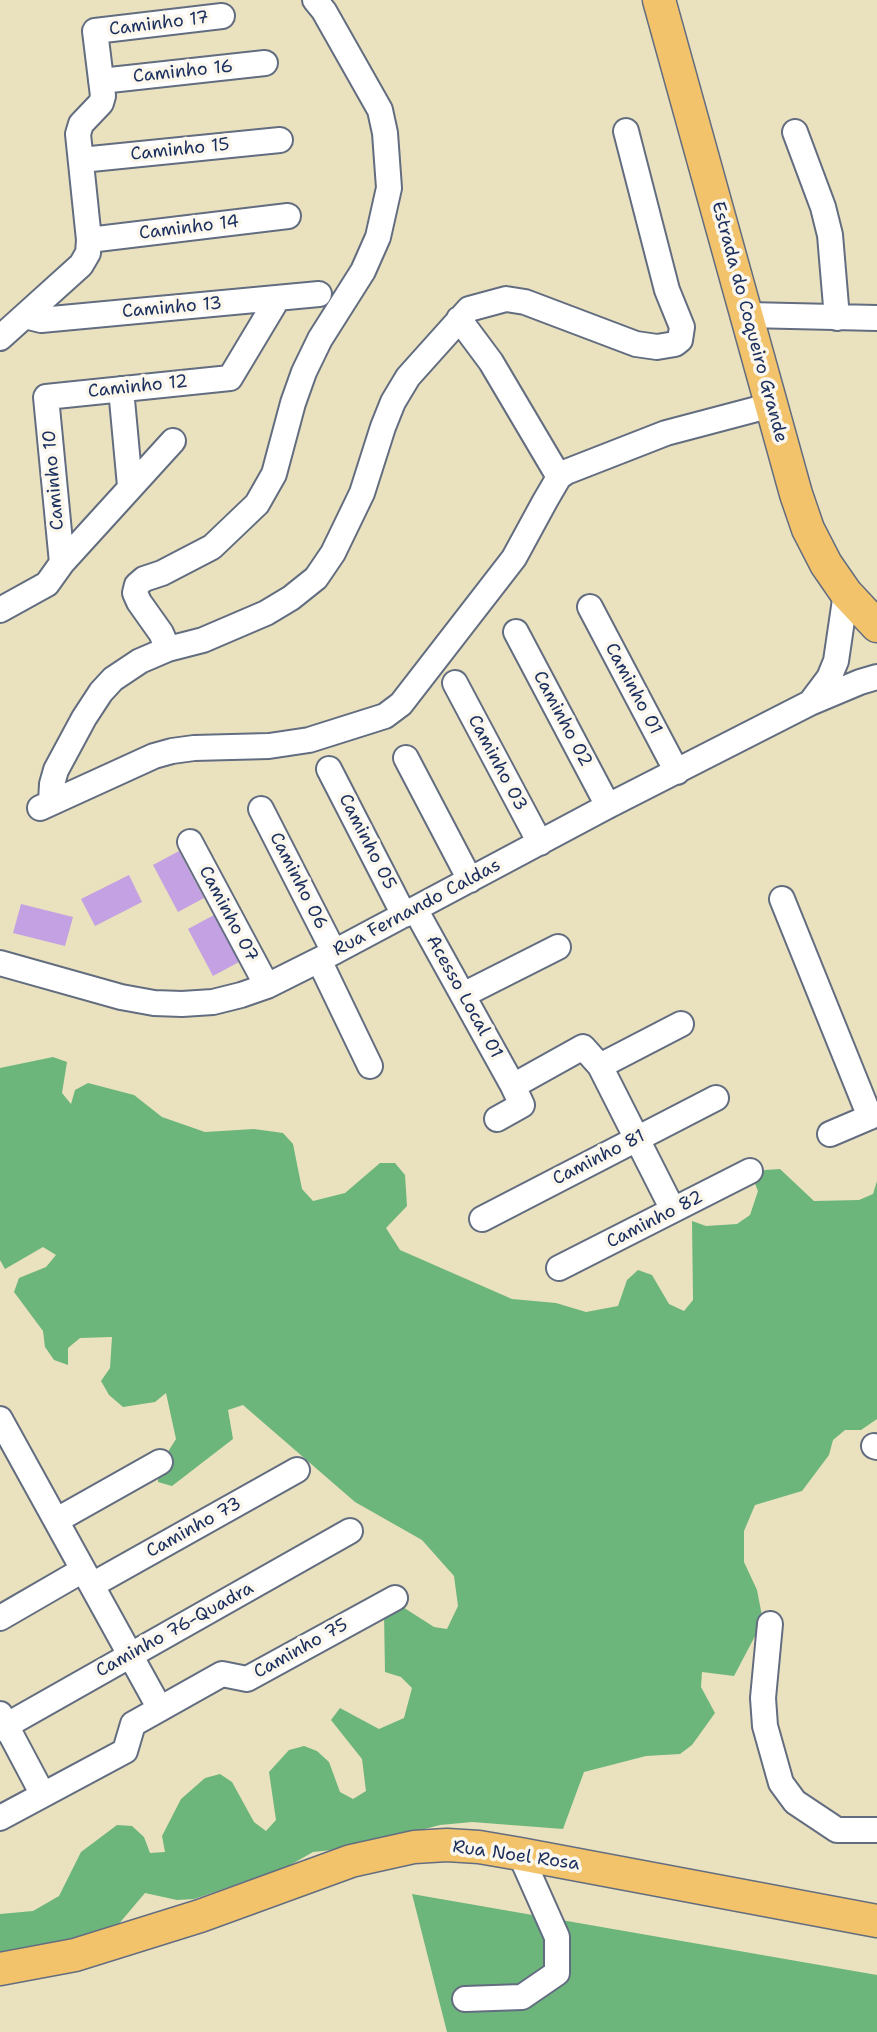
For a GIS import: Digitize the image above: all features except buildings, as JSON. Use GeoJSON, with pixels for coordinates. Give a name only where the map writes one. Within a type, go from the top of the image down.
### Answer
{"type":"FeatureCollection","features":[{"type":"Feature","properties":{"kind":"main road","name":"Estrada do Coqueiro Grande"},"geometry":{"type":"LineString","coordinates":[[659,0],[808,529],[846,593],[877,626]]}},
{"type":"Feature","properties":{"kind":"main road","name":"Rua Noel Rosa"},"geometry":{"type":"LineString","coordinates":[[0,1969],[75,1955],[200,1916],[351,1861],[414,1847],[447,1845],[520,1854],[877,1921]]}},
{"type":"Feature","properties":{"kind":"street"},"geometry":{"type":"LineString","coordinates":[[168,649],[139,602],[135,593],[137,585],[144,579],[212,547],[257,504],[274,474],[304,372],[320,339],[363,271],[378,237],[389,188],[385,133],[380,110],[324,11],[315,0]]}},
{"type":"Feature","properties":{"kind":"street","name":"Caminho 17"},"geometry":{"type":"LineString","coordinates":[[101,81],[95,31],[222,16]]}},
{"type":"Feature","properties":{"kind":"street","name":"Caminho 16"},"geometry":{"type":"LineString","coordinates":[[101,81],[265,63]]}},
{"type":"Feature","properties":{"kind":"street"},"geometry":{"type":"LineString","coordinates":[[0,338],[81,265],[89,253],[78,134],[87,116],[100,103],[103,96],[101,81]]}},
{"type":"Feature","properties":{"kind":"street"},"geometry":{"type":"LineString","coordinates":[[626,131],[667,290],[682,327],[680,340],[675,344],[657,347],[636,344],[525,302],[506,299],[469,309],[408,377],[393,402],[362,493],[333,553],[316,578],[266,613],[203,640],[168,649],[113,679],[83,718],[56,769],[46,805],[154,756],[172,751],[268,746],[309,740],[385,716],[401,704],[514,558],[559,477],[575,467],[666,433],[772,405]]}},
{"type":"Feature","properties":{"kind":"street"},"geometry":{"type":"LineString","coordinates":[[795,132],[823,207],[830,235],[837,318]]}},
{"type":"Feature","properties":{"kind":"street","name":"Caminho 15"},"geometry":{"type":"LineString","coordinates":[[81,160],[279,140]]}},
{"type":"Feature","properties":{"kind":"street","name":"Caminho 14"},"geometry":{"type":"LineString","coordinates":[[89,240],[288,216]]}},
{"type":"Feature","properties":{"kind":"street","name":"Caminho 13"},"geometry":{"type":"LineString","coordinates":[[25,316],[41,320],[319,294]]}},
{"type":"Feature","properties":{"kind":"street","name":"Caminho 12"},"geometry":{"type":"LineString","coordinates":[[46,397],[230,378],[278,298]]}},
{"type":"Feature","properties":{"kind":"street"},"geometry":{"type":"LineString","coordinates":[[748,315],[877,318]]}},
{"type":"Feature","properties":{"kind":"street"},"geometry":{"type":"LineString","coordinates":[[459,319],[491,362],[559,477]]}},
{"type":"Feature","properties":{"kind":"street"},"geometry":{"type":"LineString","coordinates":[[121,389],[130,486]]}},
{"type":"Feature","properties":{"kind":"street","name":"Caminho 10"},"geometry":{"type":"LineString","coordinates":[[46,397],[62,563]]}},
{"type":"Feature","properties":{"kind":"street"},"geometry":{"type":"LineString","coordinates":[[0,610],[47,584],[62,563],[130,486],[173,442]]}},
{"type":"Feature","properties":{"kind":"street","name":"Rua Fernando Caldas"},"geometry":{"type":"LineString","coordinates":[[810,703],[828,678],[836,661],[846,593]]}},
{"type":"Feature","properties":{"kind":"street","name":"Caminho 01"},"geometry":{"type":"LineString","coordinates":[[590,607],[677,772]]}},
{"type":"Feature","properties":{"kind":"street","name":"Caminho 02"},"geometry":{"type":"LineString","coordinates":[[516,632],[608,806]]}},
{"type":"Feature","properties":{"kind":"street"},"geometry":{"type":"LineString","coordinates":[[836,661],[868,679]]}},
{"type":"Feature","properties":{"kind":"street","name":"Rua Fernando Caldas"},"geometry":{"type":"LineString","coordinates":[[0,963],[121,997],[154,1003],[213,1002],[267,986],[608,806],[810,703],[868,679]]}},
{"type":"Feature","properties":{"kind":"street","name":"Caminho 03"},"geometry":{"type":"LineString","coordinates":[[455,683],[540,843]]}},
{"type":"Feature","properties":{"kind":"street"},"geometry":{"type":"LineString","coordinates":[[406,758],[470,880]]}},
{"type":"Feature","properties":{"kind":"street","name":"Caminho 05"},"geometry":{"type":"LineString","coordinates":[[329,769],[410,912]]}},
{"type":"Feature","properties":{"kind":"street","name":"Caminho 06"},"geometry":{"type":"LineString","coordinates":[[261,809],[327,956],[370,1066]]}},
{"type":"Feature","properties":{"kind":"street","name":"Caminho 07"},"geometry":{"type":"LineString","coordinates":[[190,842],[267,986]]}},
{"type":"Feature","properties":{"kind":"street"},"geometry":{"type":"LineString","coordinates":[[782,899],[874,1116],[830,1134]]}},
{"type":"Feature","properties":{"kind":"street","name":"Acesso Local 01"},"geometry":{"type":"LineString","coordinates":[[410,912],[463,995],[513,1086]]}},
{"type":"Feature","properties":{"kind":"street"},"geometry":{"type":"LineString","coordinates":[[463,995],[558,947]]}},
{"type":"Feature","properties":{"kind":"street"},"geometry":{"type":"LineString","coordinates":[[600,1066],[681,1024]]}},
{"type":"Feature","properties":{"kind":"street"},"geometry":{"type":"LineString","coordinates":[[497,1119],[522,1105],[513,1086],[583,1048],[600,1066],[673,1210]]}},
{"type":"Feature","properties":{"kind":"street","name":"Caminho 81"},"geometry":{"type":"LineString","coordinates":[[482,1219],[716,1098]]}},
{"type":"Feature","properties":{"kind":"street","name":"Caminho 82"},"geometry":{"type":"LineString","coordinates":[[559,1268],[750,1171]]}},
{"type":"Feature","properties":{"kind":"street"},"geometry":{"type":"LineString","coordinates":[[0,1419],[160,1709]]}},
{"type":"Feature","properties":{"kind":"street"},"geometry":{"type":"LineString","coordinates":[[57,1520],[160,1462]]}},
{"type":"Feature","properties":{"kind":"street","name":"Caminho 73"},"geometry":{"type":"LineString","coordinates":[[0,1618],[88,1577],[297,1470]]}},
{"type":"Feature","properties":{"kind":"street","name":"Caminho 76-Quadra"},"geometry":{"type":"LineString","coordinates":[[2,1723],[131,1656],[350,1531]]}},
{"type":"Feature","properties":{"kind":"street","name":"Caminho 75"},"geometry":{"type":"LineString","coordinates":[[0,1818],[125,1751],[132,1724],[222,1674],[247,1679],[395,1598]]}},
{"type":"Feature","properties":{"kind":"street"},"geometry":{"type":"LineString","coordinates":[[771,1624],[763,1698],[765,1726],[781,1783],[794,1802],[837,1830],[877,1830]]}},
{"type":"Feature","properties":{"kind":"street"},"geometry":{"type":"LineString","coordinates":[[2,1723],[43,1795]]}},
{"type":"Feature","properties":{"kind":"street"},"geometry":{"type":"LineString","coordinates":[[465,1999],[522,1997],[558,1973],[557,1937],[520,1854]]}},
{"type":"Feature","properties":{"kind":"green space"},"geometry":{"type":"Polygon","coordinates":[[[53,1057],[67,1062],[62,1093],[71,1104],[75,1090],[88,1083],[134,1095],[162,1117],[205,1132],[254,1129],[283,1133],[293,1144],[302,1189],[313,1201],[345,1193],[380,1163],[395,1163],[405,1175],[407,1206],[386,1228],[400,1250],[512,1299],[556,1303],[586,1312],[618,1306],[627,1280],[638,1270],[652,1275],[669,1304],[684,1311],[693,1300],[692,1221],[706,1226],[737,1224],[750,1215],[758,1191],[752,1176],[765,1170],[780,1169],[814,1201],[859,1200],[873,1194],[877,1181],[877,1419],[861,1430],[845,1430],[833,1440],[829,1455],[802,1491],[755,1505],[744,1531],[744,1562],[757,1590],[763,1621],[734,1676],[702,1672],[701,1687],[715,1713],[692,1745],[680,1754],[646,1756],[584,1772],[563,1829],[472,1822],[440,1825],[350,1848],[313,1852],[285,1868],[194,1899],[177,1900],[145,1893],[117,1926],[98,1935],[0,1953],[0,1914],[33,1911],[59,1896],[81,1852],[117,1825],[132,1826],[144,1837],[150,1853],[165,1852],[162,1836],[181,1799],[205,1778],[220,1774],[232,1782],[254,1822],[266,1831],[276,1820],[269,1772],[289,1750],[304,1746],[317,1751],[329,1762],[340,1792],[353,1799],[366,1791],[362,1759],[331,1720],[340,1708],[379,1729],[404,1718],[412,1688],[401,1677],[385,1672],[384,1613],[395,1602],[434,1627],[447,1629],[458,1606],[454,1576],[422,1540],[355,1502],[243,1405],[228,1410],[233,1439],[172,1486],[158,1482],[159,1466],[176,1439],[166,1393],[155,1402],[123,1407],[109,1395],[101,1381],[110,1368],[112,1337],[80,1338],[68,1348],[68,1365],[54,1360],[45,1347],[43,1331],[14,1292],[19,1278],[46,1267],[56,1255],[43,1247],[5,1269],[0,1260],[0,1068],[53,1057]]]}},
{"type":"Feature","properties":{"kind":"green space"},"geometry":{"type":"Polygon","coordinates":[[[412,1894],[877,1975],[877,2032],[447,2032],[412,1894]]]}}]}
